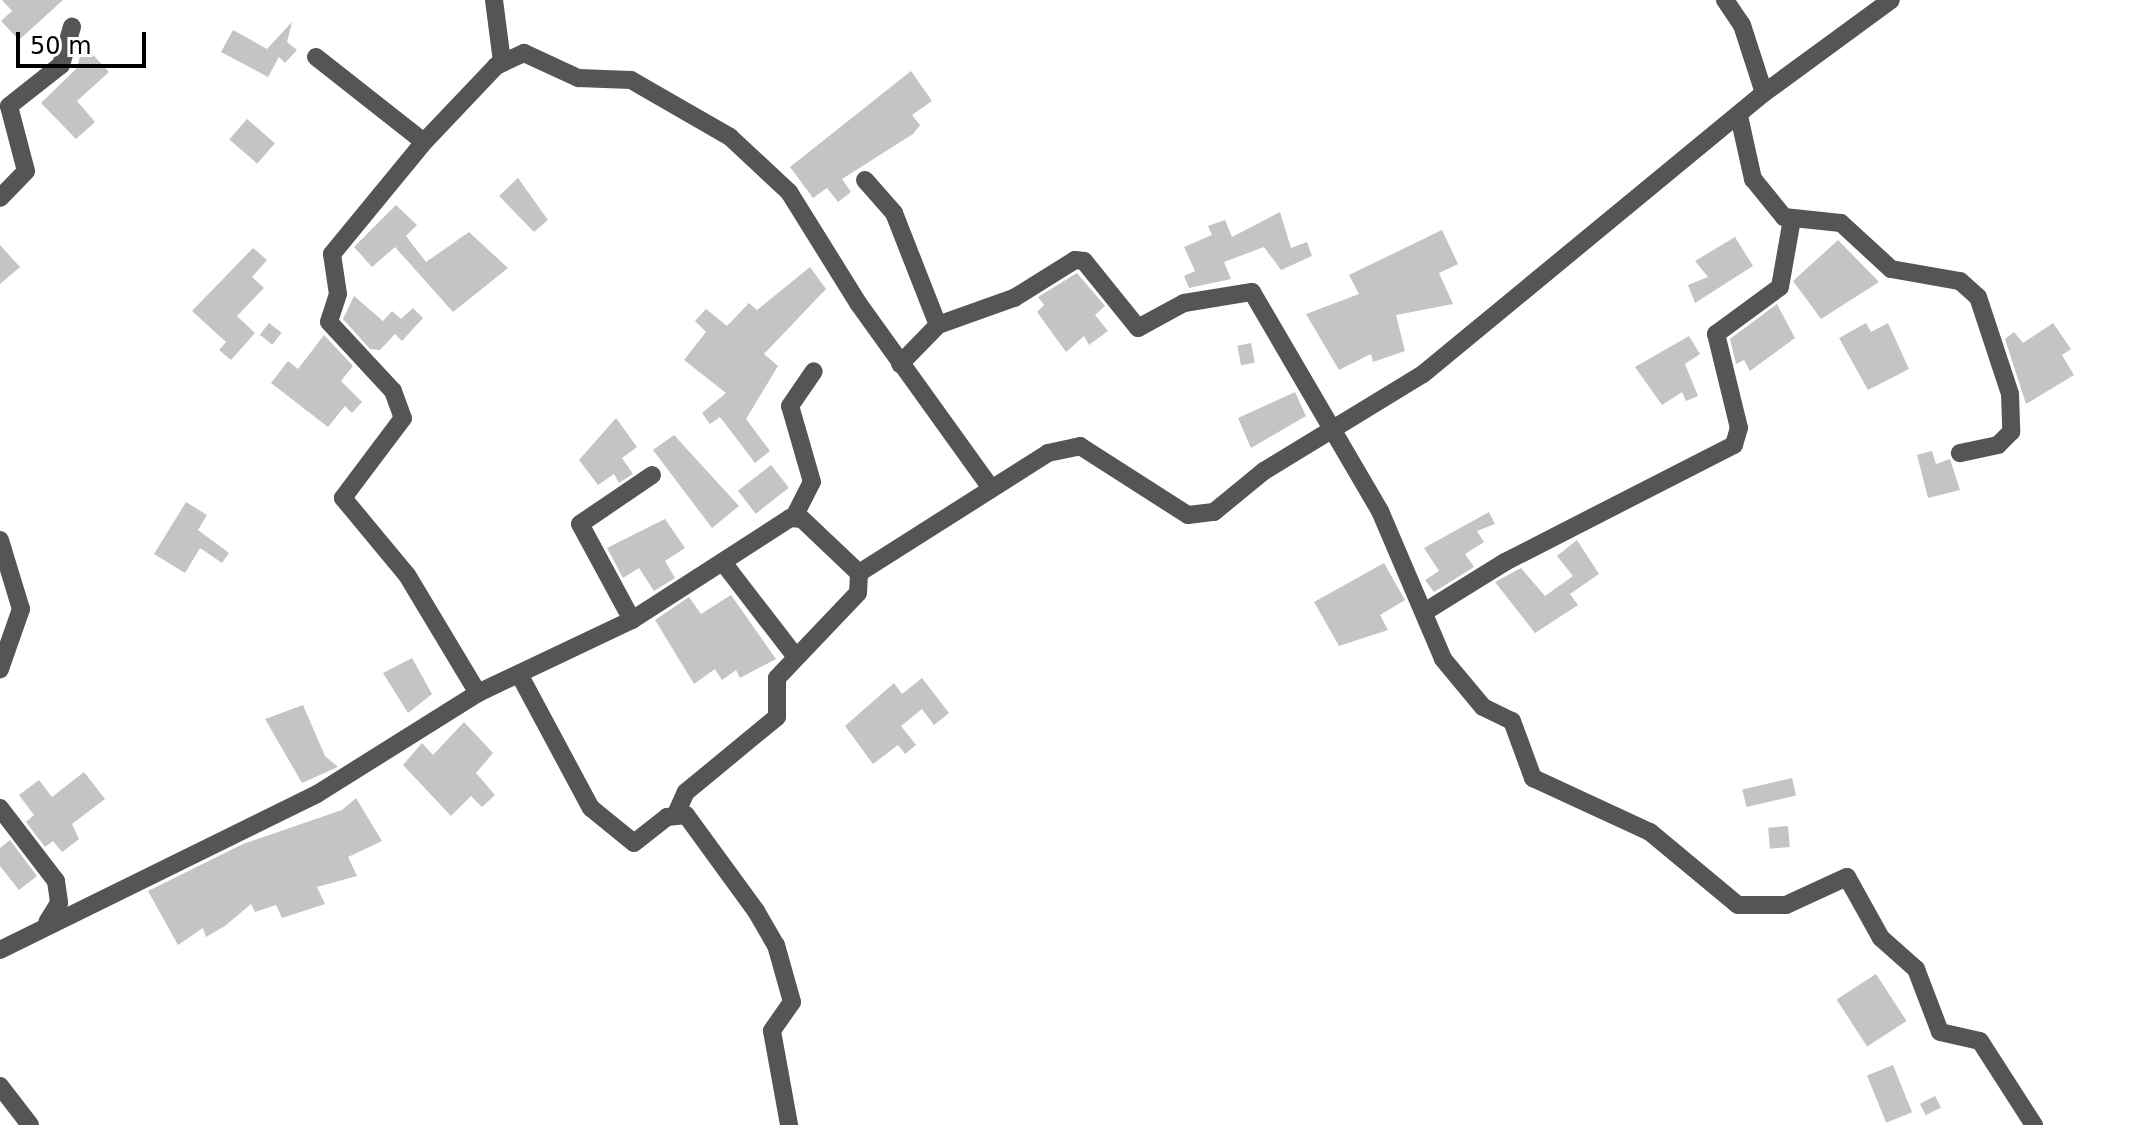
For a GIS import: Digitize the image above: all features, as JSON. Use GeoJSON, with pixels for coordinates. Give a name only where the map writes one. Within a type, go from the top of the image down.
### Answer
{"type":"FeatureCollection","features":[{"type":"Feature","properties":{"kind":"street"},"geometry":{"type":"LineString","coordinates":[[494,0],[502,62]]}},
{"type":"Feature","properties":{"kind":"street"},"geometry":{"type":"LineString","coordinates":[[1725,0],[1742,25],[1764,93]]}},
{"type":"Feature","properties":{"kind":"street"},"geometry":{"type":"LineString","coordinates":[[859,573],[1048,453],[1080,446],[1198,517],[1423,374],[1764,93],[1891,0]]}},
{"type":"Feature","properties":{"kind":"street"},"geometry":{"type":"LineString","coordinates":[[0,198],[26,171],[9,106],[61,65],[72,27]]}},
{"type":"Feature","properties":{"kind":"street"},"geometry":{"type":"LineString","coordinates":[[478,693],[407,575],[343,498],[403,418],[393,391],[329,322],[338,294],[332,254],[424,142],[502,62],[524,53],[578,78],[631,80],[730,137],[789,192],[900,364],[991,488]]}},
{"type":"Feature","properties":{"kind":"street"},"geometry":{"type":"LineString","coordinates":[[316,57],[424,142]]}},
{"type":"Feature","properties":{"kind":"street"},"geometry":{"type":"LineString","coordinates":[[1739,116],[1753,179],[1766,202],[1792,219],[1841,223],[1891,269],[1960,281],[1978,297],[2010,394],[2011,432],[1998,445],[1960,453]]}},
{"type":"Feature","properties":{"kind":"street"},"geometry":{"type":"LineString","coordinates":[[865,180],[894,213],[938,325]]}},
{"type":"Feature","properties":{"kind":"street"},"geometry":{"type":"LineString","coordinates":[[1426,611],[1505,562],[1734,445],[1739,428],[1716,334],[1780,287],[1792,219]]}},
{"type":"Feature","properties":{"kind":"street"},"geometry":{"type":"LineString","coordinates":[[900,364],[938,325],[1014,298],[1079,260],[1138,328],[1184,303],[1247,290],[1271,315],[1332,433],[1380,511],[1426,611],[1443,659],[1483,707],[1512,721],[1519,757],[1544,787],[1650,832],[1738,905],[1786,905],[1847,877],[1881,938],[1916,969],[1940,1032],[1980,1041],[2034,1125]]}},
{"type":"Feature","properties":{"kind":"street"},"geometry":{"type":"LineString","coordinates":[[0,950],[45,925],[317,794],[478,693],[632,620],[725,565],[794,517],[812,482],[790,406],[814,371]]}},
{"type":"Feature","properties":{"kind":"street"},"geometry":{"type":"LineString","coordinates":[[632,620],[580,524],[652,475]]}},
{"type":"Feature","properties":{"kind":"street"},"geometry":{"type":"LineString","coordinates":[[794,517],[859,573]]}},
{"type":"Feature","properties":{"kind":"street"},"geometry":{"type":"LineString","coordinates":[[0,540],[21,609],[0,669]]}},
{"type":"Feature","properties":{"kind":"street"},"geometry":{"type":"LineString","coordinates":[[725,565],[795,656]]}},
{"type":"Feature","properties":{"kind":"street"},"geometry":{"type":"LineString","coordinates":[[519,674],[584,799],[616,832],[634,843],[676,814],[686,792],[777,717],[774,688],[795,656],[858,593],[859,573]]}},
{"type":"Feature","properties":{"kind":"street"},"geometry":{"type":"LineString","coordinates":[[0,808],[56,881],[59,903],[45,925]]}},
{"type":"Feature","properties":{"kind":"street"},"geometry":{"type":"LineString","coordinates":[[676,814],[706,834],[785,968],[792,1008],[772,1031],[789,1125]]}},
{"type":"Feature","properties":{"kind":"street"},"geometry":{"type":"LineString","coordinates":[[0,1086],[30,1125]]}},
{"type":"Feature","properties":{"kind":"building"},"geometry":{"type":"Polygon","coordinates":[[[2,0],[63,0],[19,40],[1,21],[12,11],[2,0]]]}},
{"type":"Feature","properties":{"kind":"building"},"geometry":{"type":"Polygon","coordinates":[[[292,22],[287,42],[297,50],[285,63],[279,57],[268,77],[221,52],[233,30],[267,49],[292,22]]]}},
{"type":"Feature","properties":{"kind":"building"},"geometry":{"type":"Polygon","coordinates":[[[83,44],[109,72],[77,101],[95,122],[76,139],[41,103],[77,68],[83,44]]]}},
{"type":"Feature","properties":{"kind":"building"},"geometry":{"type":"Polygon","coordinates":[[[911,71],[932,101],[912,115],[920,125],[913,134],[842,179],[851,192],[838,202],[827,188],[813,198],[790,167],[911,71]]]}},
{"type":"Feature","properties":{"kind":"building"},"geometry":{"type":"Polygon","coordinates":[[[247,119],[275,143],[257,164],[229,139],[247,119]]]}},
{"type":"Feature","properties":{"kind":"building"},"geometry":{"type":"Polygon","coordinates":[[[518,178],[548,220],[534,232],[499,196],[518,178]]]}},
{"type":"Feature","properties":{"kind":"building"},"geometry":{"type":"Polygon","coordinates":[[[396,205],[417,225],[406,236],[426,262],[469,232],[508,268],[453,312],[395,247],[372,267],[354,247],[396,205]]]}},
{"type":"Feature","properties":{"kind":"building"},"geometry":{"type":"Polygon","coordinates":[[[1280,212],[1291,248],[1307,242],[1312,256],[1281,270],[1264,247],[1224,262],[1231,279],[1189,288],[1184,276],[1195,271],[1184,247],[1212,235],[1208,226],[1225,220],[1232,237],[1280,212]]]}},
{"type":"Feature","properties":{"kind":"building"},"geometry":{"type":"Polygon","coordinates":[[[1442,230],[1458,264],[1439,273],[1453,304],[1396,315],[1405,351],[1373,362],[1371,354],[1339,370],[1306,314],[1359,294],[1349,275],[1442,230]]]}},
{"type":"Feature","properties":{"kind":"building"},"geometry":{"type":"Polygon","coordinates":[[[1735,237],[1753,266],[1695,303],[1688,285],[1708,277],[1695,261],[1735,237]]]}},
{"type":"Feature","properties":{"kind":"building"},"geometry":{"type":"Polygon","coordinates":[[[1838,240],[1879,282],[1821,319],[1793,281],[1838,240]]]}},
{"type":"Feature","properties":{"kind":"building"},"geometry":{"type":"Polygon","coordinates":[[[0,245],[20,267],[0,284],[0,245]]]}},
{"type":"Feature","properties":{"kind":"building"},"geometry":{"type":"Polygon","coordinates":[[[253,248],[267,260],[252,277],[264,288],[237,316],[255,333],[231,360],[219,350],[226,342],[192,311],[253,248]]]}},
{"type":"Feature","properties":{"kind":"building"},"geometry":{"type":"Polygon","coordinates":[[[810,267],[826,289],[764,354],[778,366],[746,419],[770,451],[755,463],[720,417],[710,424],[702,413],[726,393],[684,360],[706,332],[695,321],[706,309],[727,326],[749,303],[757,310],[810,267]]]}},
{"type":"Feature","properties":{"kind":"building"},"geometry":{"type":"Polygon","coordinates":[[[1077,273],[1105,306],[1095,315],[1108,331],[1089,345],[1084,336],[1066,352],[1037,312],[1044,305],[1038,297],[1077,273]]]}},
{"type":"Feature","properties":{"kind":"building"},"geometry":{"type":"Polygon","coordinates":[[[354,296],[383,321],[392,311],[401,319],[413,308],[423,318],[402,341],[395,334],[380,350],[370,349],[343,319],[354,296]]]}},
{"type":"Feature","properties":{"kind":"building"},"geometry":{"type":"Polygon","coordinates":[[[1777,304],[1795,338],[1750,371],[1744,360],[1736,364],[1730,339],[1777,304]]]}},
{"type":"Feature","properties":{"kind":"building"},"geometry":{"type":"Polygon","coordinates":[[[269,323],[282,333],[272,345],[260,335],[269,323]]]}},
{"type":"Feature","properties":{"kind":"building"},"geometry":{"type":"Polygon","coordinates":[[[1866,323],[1871,332],[1888,323],[1909,369],[1868,390],[1839,338],[1866,323]]]}},
{"type":"Feature","properties":{"kind":"building"},"geometry":{"type":"Polygon","coordinates":[[[2053,323],[2071,349],[2062,355],[2074,375],[2026,404],[2005,339],[2014,332],[2023,343],[2053,323]]]}},
{"type":"Feature","properties":{"kind":"building"},"geometry":{"type":"Polygon","coordinates":[[[324,335],[353,366],[341,381],[362,402],[352,413],[345,406],[328,427],[271,383],[288,361],[298,369],[324,335]]]}},
{"type":"Feature","properties":{"kind":"building"},"geometry":{"type":"Polygon","coordinates":[[[1689,336],[1700,354],[1685,364],[1698,396],[1686,401],[1682,392],[1662,405],[1635,367],[1689,336]]]}},
{"type":"Feature","properties":{"kind":"building"},"geometry":{"type":"Polygon","coordinates":[[[1251,343],[1255,363],[1241,365],[1237,346],[1251,343]]]}},
{"type":"Feature","properties":{"kind":"building"},"geometry":{"type":"Polygon","coordinates":[[[1295,392],[1306,416],[1251,448],[1238,418],[1295,392]]]}},
{"type":"Feature","properties":{"kind":"building"},"geometry":{"type":"Polygon","coordinates":[[[616,418],[637,447],[622,458],[633,474],[619,483],[614,474],[598,485],[579,460],[616,418]]]}},
{"type":"Feature","properties":{"kind":"building"},"geometry":{"type":"Polygon","coordinates":[[[674,435],[739,506],[712,528],[653,450],[674,435]]]}},
{"type":"Feature","properties":{"kind":"building"},"geometry":{"type":"Polygon","coordinates":[[[1932,451],[1936,464],[1950,459],[1960,490],[1928,498],[1917,455],[1932,451]]]}},
{"type":"Feature","properties":{"kind":"building"},"geometry":{"type":"Polygon","coordinates":[[[771,465],[789,488],[756,514],[738,491],[771,465]]]}},
{"type":"Feature","properties":{"kind":"building"},"geometry":{"type":"Polygon","coordinates":[[[186,502],[207,515],[198,530],[229,553],[222,563],[200,548],[185,573],[154,554],[186,502]]]}},
{"type":"Feature","properties":{"kind":"building"},"geometry":{"type":"Polygon","coordinates":[[[1489,512],[1495,524],[1477,531],[1484,542],[1465,554],[1474,567],[1434,592],[1425,580],[1439,571],[1424,548],[1489,512]]]}},
{"type":"Feature","properties":{"kind":"building"},"geometry":{"type":"Polygon","coordinates":[[[665,519],[685,548],[665,561],[675,578],[654,591],[639,568],[623,578],[607,548],[665,519]]]}},
{"type":"Feature","properties":{"kind":"building"},"geometry":{"type":"Polygon","coordinates":[[[1577,540],[1599,574],[1570,594],[1578,605],[1535,633],[1495,582],[1521,568],[1545,596],[1573,576],[1557,556],[1577,540]]]}},
{"type":"Feature","properties":{"kind":"building"},"geometry":{"type":"Polygon","coordinates":[[[1384,563],[1405,600],[1380,615],[1388,630],[1339,646],[1314,602],[1384,563]]]}},
{"type":"Feature","properties":{"kind":"building"},"geometry":{"type":"Polygon","coordinates":[[[731,595],[776,659],[740,678],[736,670],[722,680],[715,669],[694,684],[655,620],[689,597],[701,614],[731,595]]]}},
{"type":"Feature","properties":{"kind":"building"},"geometry":{"type":"Polygon","coordinates":[[[412,658],[432,694],[408,713],[383,673],[412,658]]]}},
{"type":"Feature","properties":{"kind":"building"},"geometry":{"type":"Polygon","coordinates":[[[922,678],[949,713],[934,725],[922,709],[901,726],[916,745],[905,754],[898,745],[873,764],[845,726],[894,683],[902,694],[922,678]]]}},
{"type":"Feature","properties":{"kind":"building"},"geometry":{"type":"Polygon","coordinates":[[[303,705],[325,756],[338,767],[302,783],[265,719],[303,705]]]}},
{"type":"Feature","properties":{"kind":"building"},"geometry":{"type":"Polygon","coordinates":[[[464,722],[493,753],[476,773],[495,795],[482,807],[471,796],[451,816],[403,765],[422,743],[433,755],[464,722]]]}},
{"type":"Feature","properties":{"kind":"building"},"geometry":{"type":"Polygon","coordinates":[[[84,772],[105,799],[72,824],[79,839],[62,852],[53,841],[45,847],[26,822],[34,815],[19,795],[39,780],[52,797],[84,772]]]}},
{"type":"Feature","properties":{"kind":"building"},"geometry":{"type":"Polygon","coordinates":[[[1792,778],[1796,796],[1746,807],[1742,789],[1792,778]]]}},
{"type":"Feature","properties":{"kind":"building"},"geometry":{"type":"Polygon","coordinates":[[[356,798],[382,841],[348,857],[357,876],[317,887],[325,904],[282,918],[276,905],[255,912],[251,904],[206,937],[203,928],[178,945],[148,891],[243,844],[342,810],[356,798]]]}},
{"type":"Feature","properties":{"kind":"building"},"geometry":{"type":"Polygon","coordinates":[[[1788,826],[1790,847],[1770,849],[1768,828],[1788,826]]]}},
{"type":"Feature","properties":{"kind":"building"},"geometry":{"type":"Polygon","coordinates":[[[10,840],[37,876],[19,890],[0,866],[0,848],[10,840]]]}},
{"type":"Feature","properties":{"kind":"building"},"geometry":{"type":"Polygon","coordinates":[[[1876,974],[1906,1021],[1867,1047],[1837,1000],[1876,974]]]}},
{"type":"Feature","properties":{"kind":"building"},"geometry":{"type":"Polygon","coordinates":[[[1893,1065],[1912,1112],[1886,1123],[1867,1075],[1893,1065]]]}},
{"type":"Feature","properties":{"kind":"building"},"geometry":{"type":"Polygon","coordinates":[[[1935,1096],[1941,1108],[1926,1115],[1920,1104],[1935,1096]]]}}]}
